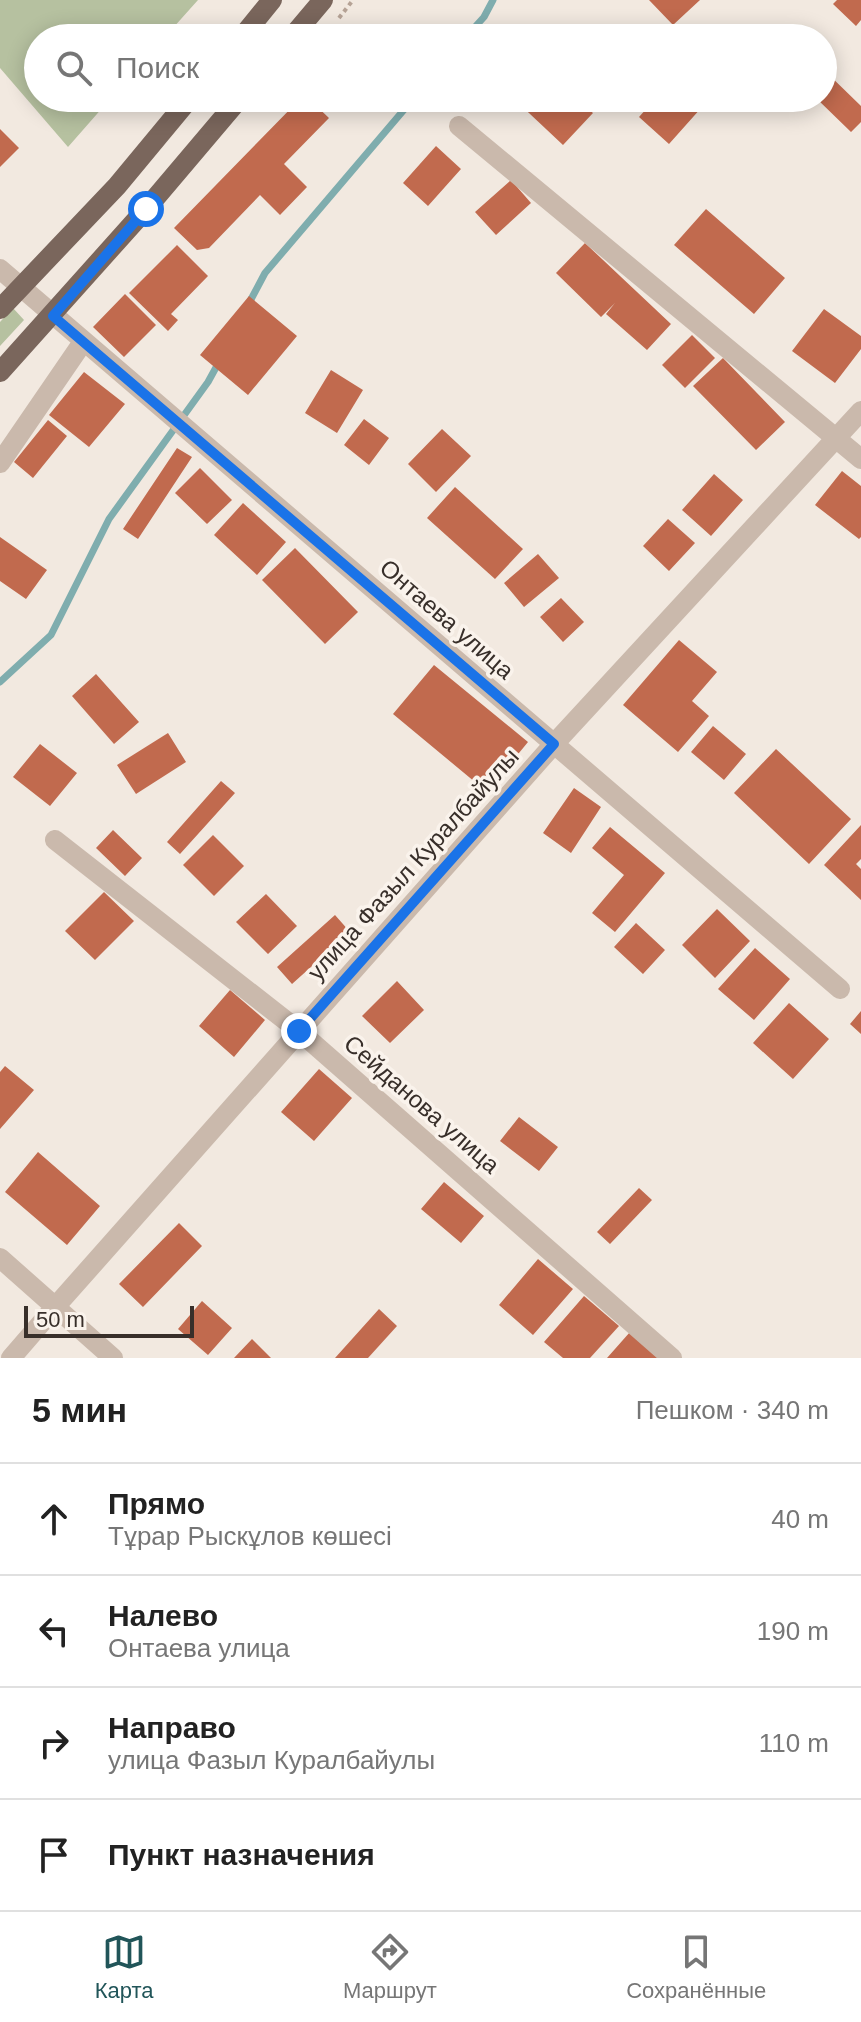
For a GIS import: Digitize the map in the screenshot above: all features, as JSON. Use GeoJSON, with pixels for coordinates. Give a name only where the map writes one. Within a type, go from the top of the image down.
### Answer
{"type":"FeatureCollection","features":[{"type":"Feature","properties":{"kind":"main road"},"geometry":{"type":"LineString","coordinates":[[252,24],[272,0]]}},
{"type":"Feature","properties":{"kind":"main road"},"geometry":{"type":"LineString","coordinates":[[303,24],[323,0]]}},
{"type":"Feature","properties":{"kind":"main road"},"geometry":{"type":"LineString","coordinates":[[0,309],[117,186],[178,112]]}},
{"type":"Feature","properties":{"kind":"main road"},"geometry":{"type":"LineString","coordinates":[[0,372],[53,316],[228,112]]}},
{"type":"Feature","properties":{"kind":"street"},"geometry":{"type":"LineString","coordinates":[[459,126],[861,459]]}},
{"type":"Feature","properties":{"kind":"street","name":"Онтаева улица"},"geometry":{"type":"LineString","coordinates":[[0,269],[840,989]]}},
{"type":"Feature","properties":{"kind":"street"},"geometry":{"type":"LineString","coordinates":[[0,463],[83,342]]}},
{"type":"Feature","properties":{"kind":"street","name":"улица Фазыл Куралбайулы"},"geometry":{"type":"LineString","coordinates":[[11,1358],[554,744],[861,411]]}},
{"type":"Feature","properties":{"kind":"street","name":"Сейданова улица"},"geometry":{"type":"LineString","coordinates":[[55,840],[299,1031],[672,1358]]}},
{"type":"Feature","properties":{"kind":"street"},"geometry":{"type":"LineString","coordinates":[[0,1258],[113,1358]]}},
{"type":"Feature","properties":{"kind":"green space"},"geometry":{"type":"Polygon","coordinates":[[[0,0],[198,0],[177,24],[24,24],[24,96],[0,68],[0,0]]]}},
{"type":"Feature","properties":{"kind":"green space"},"geometry":{"type":"Polygon","coordinates":[[[38,112],[99,112],[68,147],[38,112]]]}},
{"type":"Feature","properties":{"kind":"green space"},"geometry":{"type":"Polygon","coordinates":[[[13,308],[24,320],[0,346],[0,322],[13,308]]]}},
{"type":"Feature","properties":{"kind":"building"},"geometry":{"type":"Polygon","coordinates":[[[649,0],[700,0],[674,24],[649,0]]]}},
{"type":"Feature","properties":{"kind":"building"},"geometry":{"type":"Polygon","coordinates":[[[837,0],[861,0],[861,20],[856,26],[833,4],[837,0]]]}},
{"type":"Feature","properties":{"kind":"building"},"geometry":{"type":"Polygon","coordinates":[[[837,83],[861,106],[861,122],[851,132],[830,112],[837,112],[837,83]]]}},
{"type":"Feature","properties":{"kind":"building"},"geometry":{"type":"Polygon","coordinates":[[[287,112],[323,112],[329,118],[284,164],[307,187],[280,215],[260,195],[209,248],[197,250],[174,228],[287,112]]]}},
{"type":"Feature","properties":{"kind":"building"},"geometry":{"type":"Polygon","coordinates":[[[528,112],[593,113],[563,145],[528,112]]]}},
{"type":"Feature","properties":{"kind":"building"},"geometry":{"type":"Polygon","coordinates":[[[643,112],[698,112],[669,144],[639,117],[643,112]]]}},
{"type":"Feature","properties":{"kind":"building"},"geometry":{"type":"Polygon","coordinates":[[[0,129],[19,148],[0,167],[0,129]]]}},
{"type":"Feature","properties":{"kind":"building"},"geometry":{"type":"Polygon","coordinates":[[[436,146],[461,169],[428,206],[403,183],[436,146]]]}},
{"type":"Feature","properties":{"kind":"building"},"geometry":{"type":"Polygon","coordinates":[[[511,180],[531,203],[496,235],[475,212],[511,180]]]}},
{"type":"Feature","properties":{"kind":"building"},"geometry":{"type":"Polygon","coordinates":[[[706,209],[785,278],[754,314],[674,245],[706,209]]]}},
{"type":"Feature","properties":{"kind":"building"},"geometry":{"type":"Polygon","coordinates":[[[585,243],[671,324],[647,350],[606,314],[615,303],[601,317],[556,273],[585,243]]]}},
{"type":"Feature","properties":{"kind":"building"},"geometry":{"type":"Polygon","coordinates":[[[177,245],[208,276],[171,314],[178,320],[168,331],[129,293],[177,245]]]}},
{"type":"Feature","properties":{"kind":"building"},"geometry":{"type":"Polygon","coordinates":[[[125,294],[156,325],[124,357],[93,327],[125,294]]]}},
{"type":"Feature","properties":{"kind":"building"},"geometry":{"type":"Polygon","coordinates":[[[249,296],[297,336],[248,395],[200,355],[249,296]]]}},
{"type":"Feature","properties":{"kind":"building"},"geometry":{"type":"Polygon","coordinates":[[[824,309],[861,336],[861,349],[835,383],[792,351],[824,309]]]}},
{"type":"Feature","properties":{"kind":"building"},"geometry":{"type":"Polygon","coordinates":[[[692,335],[715,358],[685,388],[662,365],[692,335]]]}},
{"type":"Feature","properties":{"kind":"building"},"geometry":{"type":"Polygon","coordinates":[[[723,358],[785,422],[756,450],[693,386],[723,358]]]}},
{"type":"Feature","properties":{"kind":"building"},"geometry":{"type":"Polygon","coordinates":[[[331,370],[363,390],[337,433],[305,413],[331,370]]]}},
{"type":"Feature","properties":{"kind":"building"},"geometry":{"type":"Polygon","coordinates":[[[84,372],[125,404],[89,447],[49,415],[84,372]]]}},
{"type":"Feature","properties":{"kind":"building"},"geometry":{"type":"Polygon","coordinates":[[[364,419],[389,438],[369,465],[344,445],[364,419]]]}},
{"type":"Feature","properties":{"kind":"building"},"geometry":{"type":"Polygon","coordinates":[[[48,420],[67,436],[33,478],[14,462],[48,420]]]}},
{"type":"Feature","properties":{"kind":"building"},"geometry":{"type":"Polygon","coordinates":[[[442,429],[471,456],[436,492],[408,464],[442,429]]]}},
{"type":"Feature","properties":{"kind":"building"},"geometry":{"type":"Polygon","coordinates":[[[177,448],[192,457],[138,539],[123,529],[177,448]]]}},
{"type":"Feature","properties":{"kind":"building"},"geometry":{"type":"Polygon","coordinates":[[[200,468],[232,500],[207,524],[175,493],[200,468]]]}},
{"type":"Feature","properties":{"kind":"building"},"geometry":{"type":"Polygon","coordinates":[[[842,471],[861,486],[859,539],[815,505],[842,471]]]}},
{"type":"Feature","properties":{"kind":"building"},"geometry":{"type":"Polygon","coordinates":[[[714,474],[743,500],[711,536],[682,510],[714,474]]]}},
{"type":"Feature","properties":{"kind":"building"},"geometry":{"type":"Polygon","coordinates":[[[455,487],[523,549],[495,579],[427,518],[455,487]]]}},
{"type":"Feature","properties":{"kind":"building"},"geometry":{"type":"Polygon","coordinates":[[[243,503],[286,542],[257,575],[214,535],[243,503]]]}},
{"type":"Feature","properties":{"kind":"building"},"geometry":{"type":"Polygon","coordinates":[[[668,519],[695,543],[669,571],[643,546],[668,519]]]}},
{"type":"Feature","properties":{"kind":"building"},"geometry":{"type":"Polygon","coordinates":[[[0,537],[47,570],[26,599],[0,581],[0,537]]]}},
{"type":"Feature","properties":{"kind":"building"},"geometry":{"type":"Polygon","coordinates":[[[295,548],[358,612],[325,644],[262,580],[295,548]]]}},
{"type":"Feature","properties":{"kind":"building"},"geometry":{"type":"Polygon","coordinates":[[[538,554],[559,578],[524,607],[504,583],[538,554]]]}},
{"type":"Feature","properties":{"kind":"building"},"geometry":{"type":"Polygon","coordinates":[[[561,598],[584,622],[563,642],[540,617],[561,598]]]}},
{"type":"Feature","properties":{"kind":"building"},"geometry":{"type":"Polygon","coordinates":[[[679,640],[717,672],[692,701],[709,716],[678,752],[623,705],[679,640]]]}},
{"type":"Feature","properties":{"kind":"building"},"geometry":{"type":"Polygon","coordinates":[[[434,665],[528,742],[487,792],[393,714],[434,665]]]}},
{"type":"Feature","properties":{"kind":"building"},"geometry":{"type":"Polygon","coordinates":[[[96,674],[139,722],[114,744],[72,696],[96,674]]]}},
{"type":"Feature","properties":{"kind":"building"},"geometry":{"type":"Polygon","coordinates":[[[713,726],[746,754],[724,780],[691,752],[713,726]]]}},
{"type":"Feature","properties":{"kind":"building"},"geometry":{"type":"Polygon","coordinates":[[[168,733],[186,762],[136,794],[117,765],[168,733]]]}},
{"type":"Feature","properties":{"kind":"building"},"geometry":{"type":"Polygon","coordinates":[[[40,744],[77,773],[50,806],[13,777],[40,744]]]}},
{"type":"Feature","properties":{"kind":"building"},"geometry":{"type":"Polygon","coordinates":[[[776,749],[851,819],[809,864],[734,793],[776,749]]]}},
{"type":"Feature","properties":{"kind":"building"},"geometry":{"type":"Polygon","coordinates":[[[221,781],[235,793],[180,854],[167,842],[221,781]]]}},
{"type":"Feature","properties":{"kind":"building"},"geometry":{"type":"Polygon","coordinates":[[[574,788],[601,807],[571,853],[543,833],[574,788]]]}},
{"type":"Feature","properties":{"kind":"building"},"geometry":{"type":"Polygon","coordinates":[[[861,825],[861,859],[856,864],[861,869],[861,900],[824,865],[861,825]]]}},
{"type":"Feature","properties":{"kind":"building"},"geometry":{"type":"Polygon","coordinates":[[[610,827],[665,873],[615,932],[592,913],[624,875],[592,848],[610,827]]]}},
{"type":"Feature","properties":{"kind":"building"},"geometry":{"type":"Polygon","coordinates":[[[113,830],[142,858],[125,876],[96,848],[113,830]]]}},
{"type":"Feature","properties":{"kind":"building"},"geometry":{"type":"Polygon","coordinates":[[[213,835],[244,866],[214,896],[183,865],[213,835]]]}},
{"type":"Feature","properties":{"kind":"building"},"geometry":{"type":"Polygon","coordinates":[[[104,892],[134,921],[95,960],[65,931],[104,892]]]}},
{"type":"Feature","properties":{"kind":"building"},"geometry":{"type":"Polygon","coordinates":[[[266,894],[297,926],[268,954],[236,922],[266,894]]]}},
{"type":"Feature","properties":{"kind":"building"},"geometry":{"type":"Polygon","coordinates":[[[717,909],[750,941],[715,978],[682,945],[717,909]]]}},
{"type":"Feature","properties":{"kind":"building"},"geometry":{"type":"Polygon","coordinates":[[[335,915],[350,932],[292,984],[277,967],[335,915]]]}},
{"type":"Feature","properties":{"kind":"building"},"geometry":{"type":"Polygon","coordinates":[[[636,923],[665,950],[643,974],[614,947],[636,923]]]}},
{"type":"Feature","properties":{"kind":"building"},"geometry":{"type":"Polygon","coordinates":[[[755,948],[790,979],[754,1020],[718,989],[755,948]]]}},
{"type":"Feature","properties":{"kind":"building"},"geometry":{"type":"Polygon","coordinates":[[[397,981],[424,1010],[390,1043],[362,1016],[397,981]]]}},
{"type":"Feature","properties":{"kind":"building"},"geometry":{"type":"Polygon","coordinates":[[[230,990],[265,1020],[234,1057],[199,1026],[230,990]]]}},
{"type":"Feature","properties":{"kind":"building"},"geometry":{"type":"Polygon","coordinates":[[[789,1003],[829,1039],[793,1079],[753,1043],[789,1003]]]}},
{"type":"Feature","properties":{"kind":"building"},"geometry":{"type":"Polygon","coordinates":[[[861,1011],[861,1034],[850,1024],[861,1011]]]}},
{"type":"Feature","properties":{"kind":"building"},"geometry":{"type":"Polygon","coordinates":[[[5,1066],[34,1090],[0,1129],[0,1072],[5,1066]]]}},
{"type":"Feature","properties":{"kind":"building"},"geometry":{"type":"Polygon","coordinates":[[[319,1069],[352,1098],[314,1141],[281,1112],[319,1069]]]}},
{"type":"Feature","properties":{"kind":"building"},"geometry":{"type":"Polygon","coordinates":[[[519,1117],[558,1147],[539,1171],[500,1141],[519,1117]]]}},
{"type":"Feature","properties":{"kind":"building"},"geometry":{"type":"Polygon","coordinates":[[[38,1152],[100,1206],[67,1245],[5,1192],[38,1152]]]}},
{"type":"Feature","properties":{"kind":"building"},"geometry":{"type":"Polygon","coordinates":[[[444,1182],[484,1216],[461,1243],[421,1209],[444,1182]]]}},
{"type":"Feature","properties":{"kind":"building"},"geometry":{"type":"Polygon","coordinates":[[[639,1188],[652,1200],[610,1244],[597,1232],[639,1188]]]}},
{"type":"Feature","properties":{"kind":"building"},"geometry":{"type":"Polygon","coordinates":[[[179,1223],[202,1246],[143,1307],[119,1284],[179,1223]]]}},
{"type":"Feature","properties":{"kind":"building"},"geometry":{"type":"Polygon","coordinates":[[[538,1259],[573,1289],[533,1335],[499,1305],[538,1259]]]}},
{"type":"Feature","properties":{"kind":"building"},"geometry":{"type":"Polygon","coordinates":[[[584,1296],[619,1326],[590,1358],[563,1358],[544,1342],[584,1296]]]}},
{"type":"Feature","properties":{"kind":"building"},"geometry":{"type":"Polygon","coordinates":[[[202,1301],[232,1328],[208,1355],[178,1329],[202,1301]]]}},
{"type":"Feature","properties":{"kind":"building"},"geometry":{"type":"Polygon","coordinates":[[[379,1309],[397,1326],[368,1358],[335,1358],[379,1309]]]}},
{"type":"Feature","properties":{"kind":"building"},"geometry":{"type":"Polygon","coordinates":[[[630,1332],[661,1358],[607,1358],[630,1332]]]}},
{"type":"Feature","properties":{"kind":"building"},"geometry":{"type":"Polygon","coordinates":[[[252,1339],[271,1358],[234,1358],[252,1339]]]}},
{"type":"Feature","properties":{"kind":"waterway"},"geometry":{"type":"LineString","coordinates":[[478,24],[493,0]]}},
{"type":"Feature","properties":{"kind":"waterway"},"geometry":{"type":"LineString","coordinates":[[248,305],[265,273],[402,112]]}},
{"type":"Feature","properties":{"kind":"waterway"},"geometry":{"type":"LineString","coordinates":[[0,682],[51,635],[109,519],[208,382],[219,362]]}},
{"type":"Feature","properties":{"kind":"route"},"geometry":{"type":"LineString","coordinates":[[146,209],[53,316],[554,744],[299,1031]]}}]}
